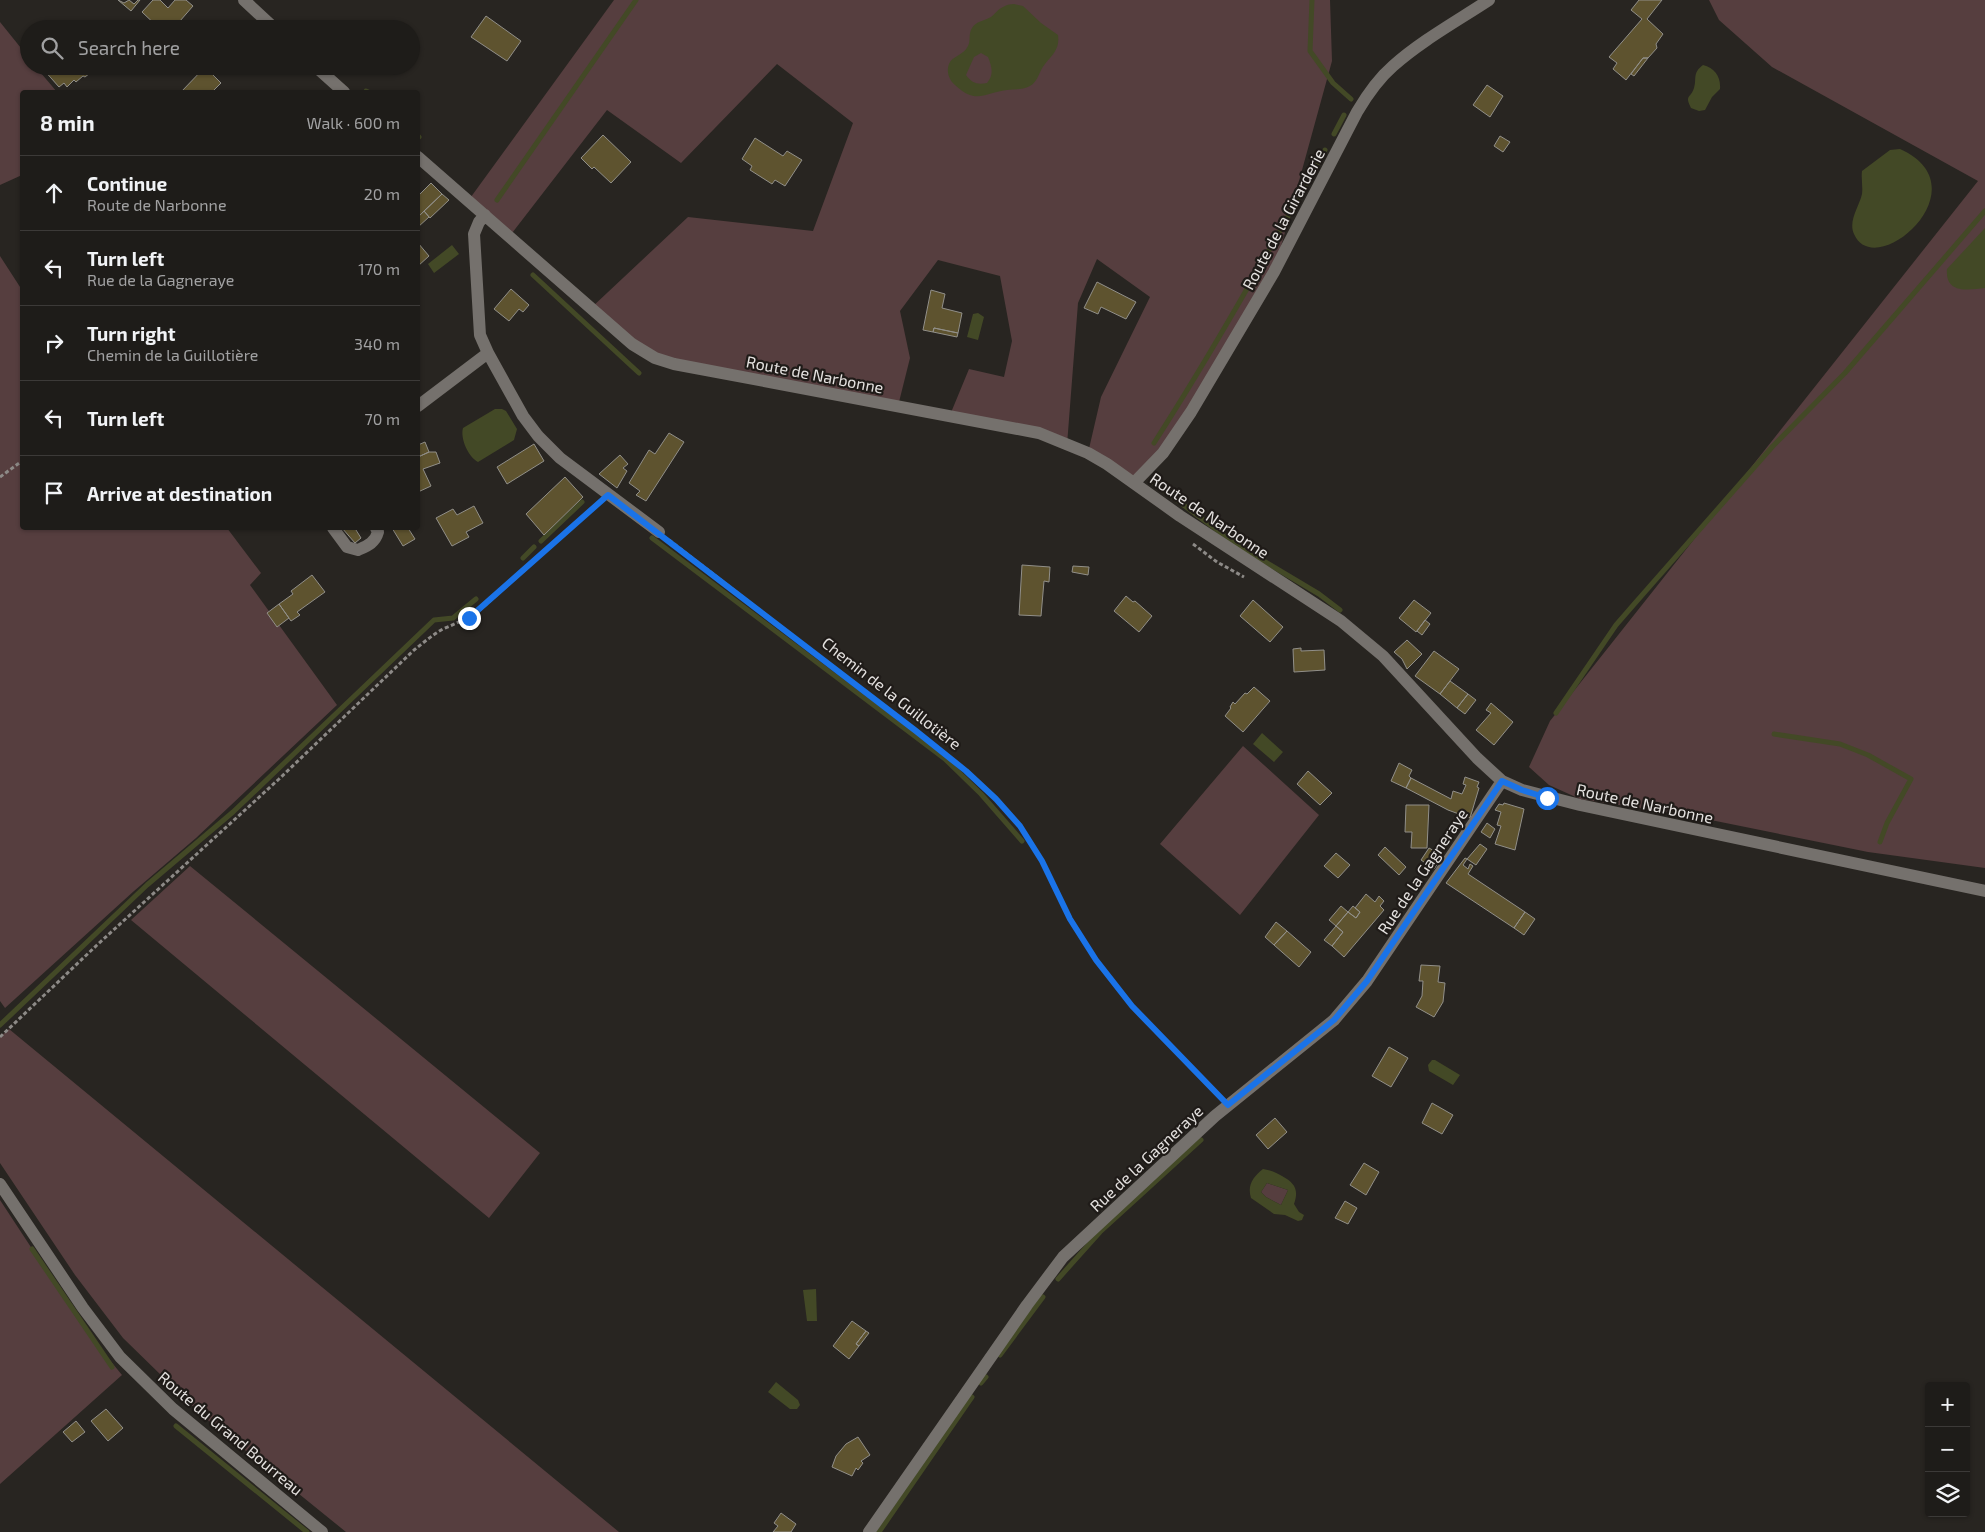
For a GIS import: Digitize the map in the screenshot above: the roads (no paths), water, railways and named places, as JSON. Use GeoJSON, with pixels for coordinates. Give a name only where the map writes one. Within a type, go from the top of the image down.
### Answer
{"type":"FeatureCollection","features":[{"type":"Feature","properties":{"kind":"street"},"geometry":{"type":"LineString","coordinates":[[244,0],[265,20]]}},
{"type":"Feature","properties":{"kind":"street","name":"Route de la Girarderie"},"geometry":{"type":"LineString","coordinates":[[1134,483],[1163,453],[1191,412],[1274,272],[1370,90],[1392,66],[1405,56],[1489,0]]}},
{"type":"Feature","properties":{"kind":"street"},"geometry":{"type":"LineString","coordinates":[[325,75],[342,90]]}},
{"type":"Feature","properties":{"kind":"street","name":"Route de Narbonne"},"geometry":{"type":"LineString","coordinates":[[420,159],[632,344],[655,358],[674,364],[1038,433],[1088,453],[1107,464],[1266,574],[1329,613],[1363,638],[1383,656],[1477,758],[1502,781],[1522,790],[1564,802],[1985,891]]}},
{"type":"Feature","properties":{"kind":"street"},"geometry":{"type":"LineString","coordinates":[[485,215],[479,222],[474,234],[474,245],[480,335],[488,353],[523,416],[538,436],[560,458],[659,532]]}},
{"type":"Feature","properties":{"kind":"street"},"geometry":{"type":"LineString","coordinates":[[420,404],[488,353]]}},
{"type":"Feature","properties":{"kind":"street"},"geometry":{"type":"LineString","coordinates":[[335,530],[347,547],[358,550],[372,544],[377,538],[377,530]]}},
{"type":"Feature","properties":{"kind":"street","name":"Rue de la Gagneraye"},"geometry":{"type":"LineString","coordinates":[[869,1532],[1027,1305],[1063,1257],[1228,1105],[1334,1020],[1367,981],[1502,781]]}},
{"type":"Feature","properties":{"kind":"street","name":"Route du Grand Bourreau"},"geometry":{"type":"LineString","coordinates":[[0,1184],[83,1308],[120,1357],[172,1409],[322,1532]]}},
{"type":"Feature","properties":{"kind":"waterway"},"geometry":{"type":"LineString","coordinates":[[497,200],[636,0]]}},
{"type":"Feature","properties":{"kind":"waterway"},"geometry":{"type":"LineString","coordinates":[[1312,0],[1310,51],[1333,83],[1351,99]]}},
{"type":"Feature","properties":{"kind":"waterway"},"geometry":{"type":"LineString","coordinates":[[1334,134],[1344,115]]}},
{"type":"Feature","properties":{"kind":"waterway"},"geometry":{"type":"LineString","coordinates":[[1154,443],[1220,335],[1325,150]]}},
{"type":"Feature","properties":{"kind":"waterway"},"geometry":{"type":"LineString","coordinates":[[1556,713],[1616,625],[1773,446],[1845,373],[1985,211]]}},
{"type":"Feature","properties":{"kind":"waterway"},"geometry":{"type":"LineString","coordinates":[[533,275],[639,373]]}},
{"type":"Feature","properties":{"kind":"waterway"},"geometry":{"type":"LineString","coordinates":[[1154,483],[1237,545],[1319,594],[1340,610]]}},
{"type":"Feature","properties":{"kind":"waterway"},"geometry":{"type":"LineString","coordinates":[[541,541],[582,502]]}},
{"type":"Feature","properties":{"kind":"waterway"},"geometry":{"type":"LineString","coordinates":[[652,538],[945,759],[981,794],[1022,841]]}},
{"type":"Feature","properties":{"kind":"waterway"},"geometry":{"type":"LineString","coordinates":[[523,558],[534,547]]}},
{"type":"Feature","properties":{"kind":"waterway"},"geometry":{"type":"LineString","coordinates":[[0,1025],[147,885],[233,812],[434,620],[453,618],[476,599]]}},
{"type":"Feature","properties":{"kind":"waterway"},"geometry":{"type":"LineString","coordinates":[[1774,734],[1840,744],[1868,755],[1911,779],[1887,823],[1880,842]]}},
{"type":"Feature","properties":{"kind":"waterway"},"geometry":{"type":"LineString","coordinates":[[1058,1279],[1100,1232],[1201,1140]]}},
{"type":"Feature","properties":{"kind":"waterway"},"geometry":{"type":"LineString","coordinates":[[32,1249],[112,1367]]}},
{"type":"Feature","properties":{"kind":"waterway"},"geometry":{"type":"LineString","coordinates":[[1000,1355],[1043,1297]]}},
{"type":"Feature","properties":{"kind":"waterway"},"geometry":{"type":"LineString","coordinates":[[981,1383],[986,1377]]}},
{"type":"Feature","properties":{"kind":"waterway"},"geometry":{"type":"LineString","coordinates":[[879,1532],[972,1397]]}},
{"type":"Feature","properties":{"kind":"waterway"},"geometry":{"type":"LineString","coordinates":[[176,1426],[307,1532]]}}]}
